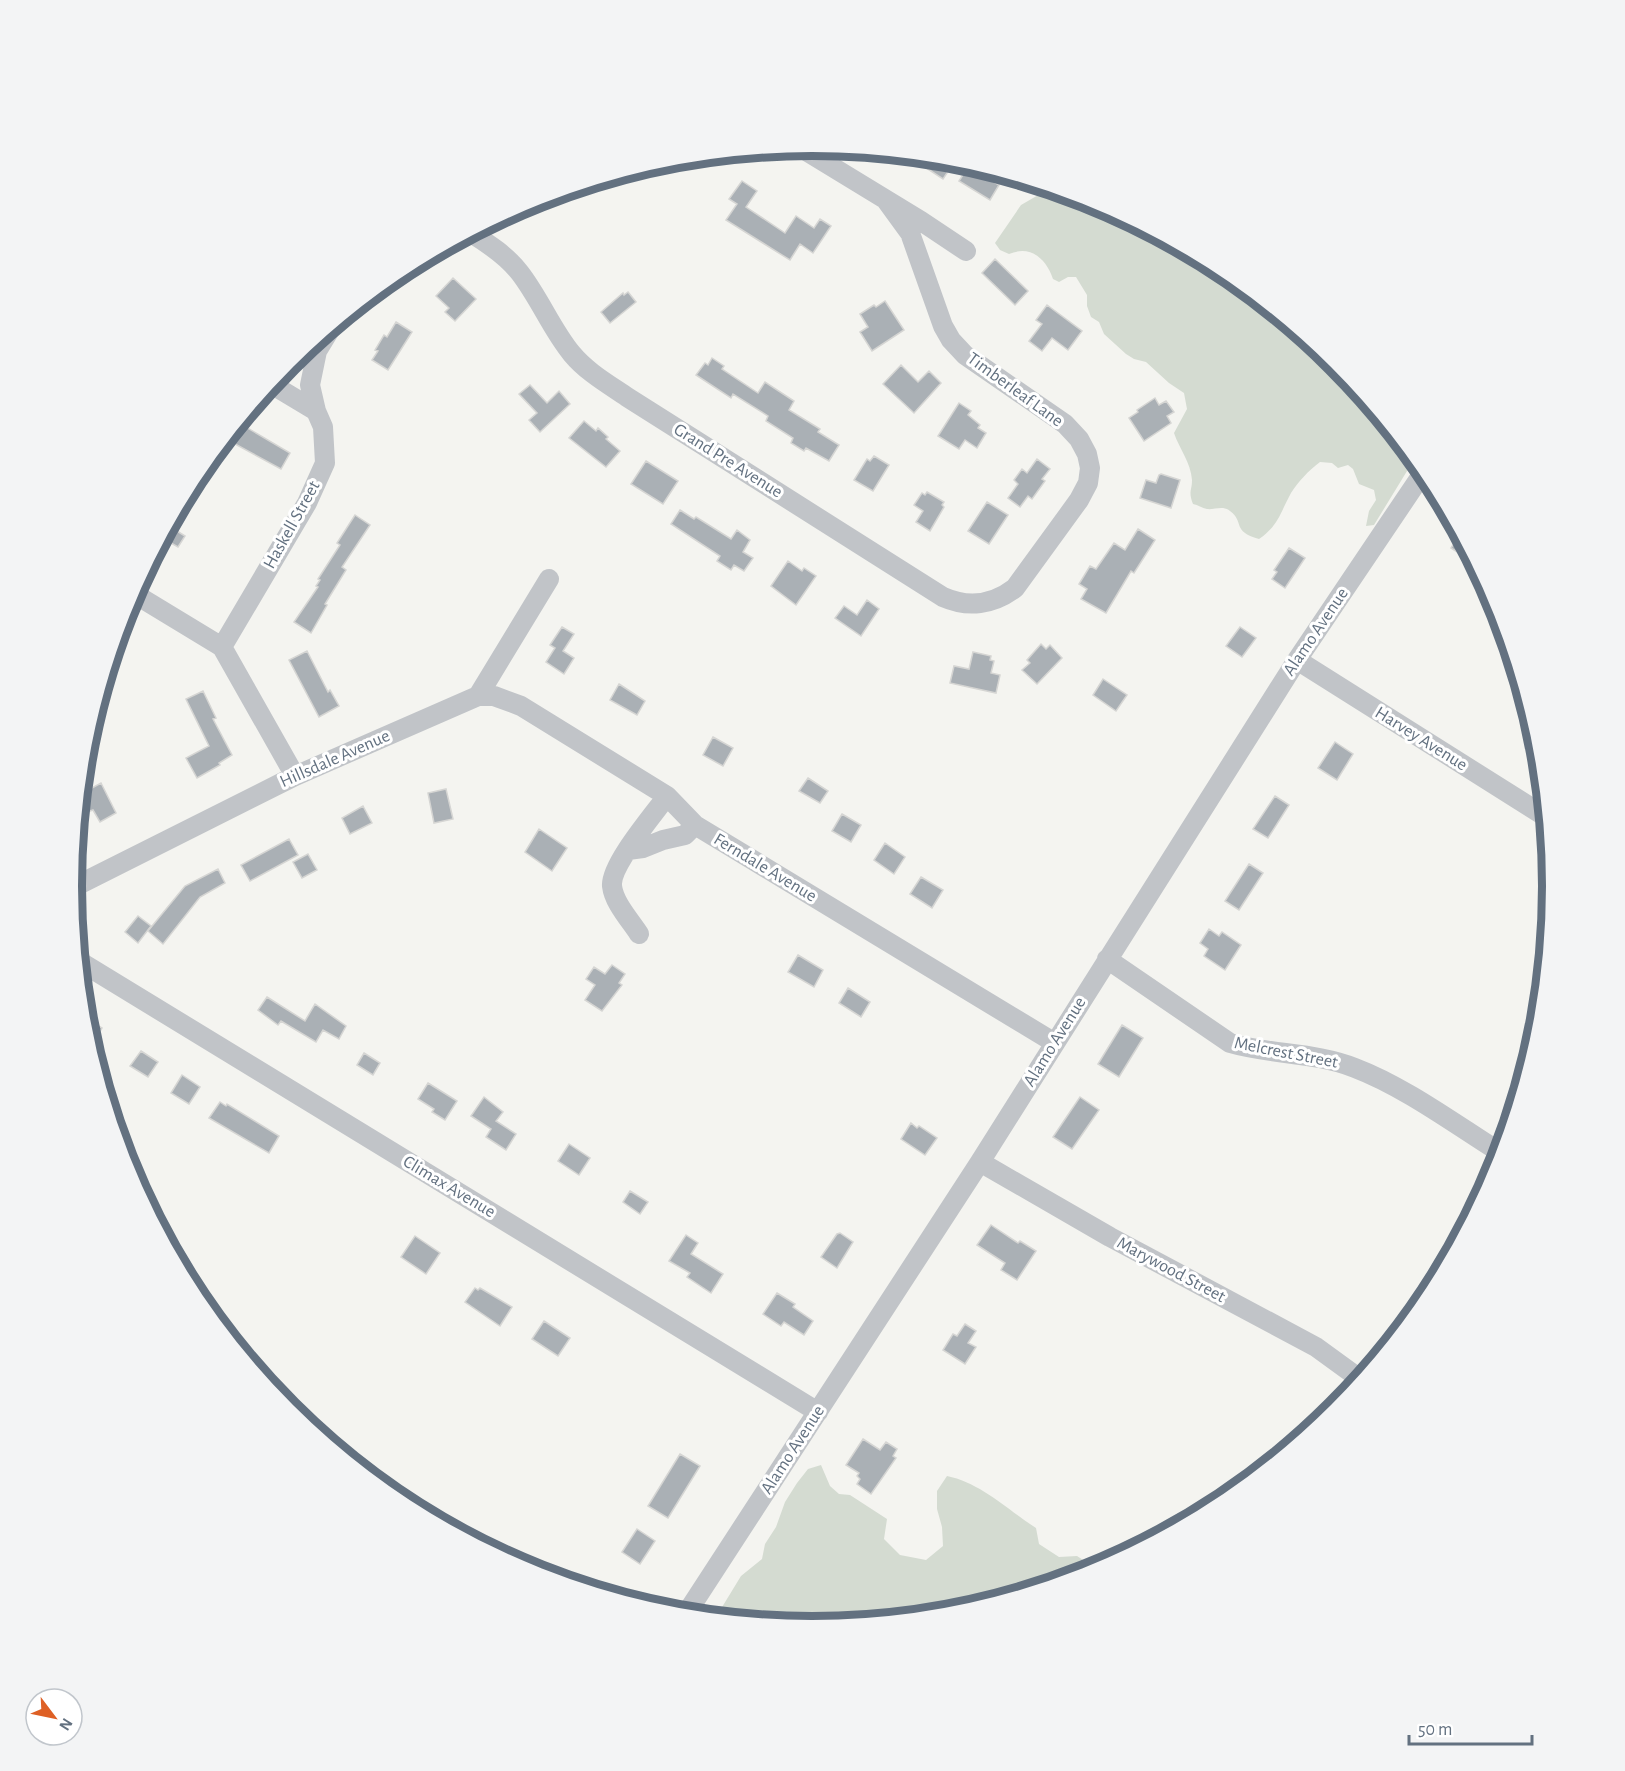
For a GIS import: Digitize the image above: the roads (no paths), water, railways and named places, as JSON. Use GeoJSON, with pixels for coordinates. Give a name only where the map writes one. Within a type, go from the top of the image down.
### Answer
{"type":"FeatureCollection","features":[{"type":"Feature","properties":{"kind":"street"},"geometry":{"type":"LineString","coordinates":[[814,156],[966,251]]}},
{"type":"Feature","properties":{"kind":"street","name":"Timberleaf Lane"},"geometry":{"type":"LineString","coordinates":[[886,200],[910,233],[943,326],[951,340],[965,355],[1065,424],[1079,439],[1088,454],[1090,468],[1088,483],[1079,500],[1026,573]]}},
{"type":"Feature","properties":{"kind":"street","name":"Grand Pre Avenue"},"geometry":{"type":"LineString","coordinates":[[478,237],[500,252],[520,273],[555,330],[573,355],[590,372],[942,597],[955,603],[985,604],[1006,595],[1015,588],[1026,573]]}},
{"type":"Feature","properties":{"kind":"street","name":"Haskell Street"},"geometry":{"type":"LineString","coordinates":[[222,647],[307,503],[325,463],[323,427],[316,411],[310,385],[319,348]]}},
{"type":"Feature","properties":{"kind":"street"},"geometry":{"type":"LineString","coordinates":[[278,388],[316,411]]}},
{"type":"Feature","properties":{"kind":"street","name":"Alamo Avenue"},"geometry":{"type":"LineString","coordinates":[[693,1605],[980,1162],[1297,660],[1419,479]]}},
{"type":"Feature","properties":{"kind":"street"},"geometry":{"type":"LineString","coordinates":[[478,696],[549,579]]}},
{"type":"Feature","properties":{"kind":"street"},"geometry":{"type":"LineString","coordinates":[[142,598],[222,647],[295,776]]}},
{"type":"Feature","properties":{"kind":"street","name":"Harvey Avenue"},"geometry":{"type":"LineString","coordinates":[[1297,660],[1538,812]]}},
{"type":"Feature","properties":{"kind":"street","name":"Hillsdale Avenue"},"geometry":{"type":"LineString","coordinates":[[82,883],[295,776],[478,696]]}},
{"type":"Feature","properties":{"kind":"street","name":"Ferndale Avenue"},"geometry":{"type":"LineString","coordinates":[[478,696],[494,696],[521,706],[667,796],[695,825],[1055,1043]]}},
{"type":"Feature","properties":{"kind":"street"},"geometry":{"type":"LineString","coordinates":[[639,934],[616,898],[612,885],[615,872],[628,849],[667,796]]}},
{"type":"Feature","properties":{"kind":"street"},"geometry":{"type":"LineString","coordinates":[[628,849],[643,848],[685,835],[695,825]]}},
{"type":"Feature","properties":{"kind":"street","name":"Melcrest Street"},"geometry":{"type":"LineString","coordinates":[[1107,959],[1230,1043],[1250,1049],[1311,1055],[1354,1067],[1389,1083],[1493,1148]]}},
{"type":"Feature","properties":{"kind":"street","name":"Climax Avenue"},"geometry":{"type":"LineString","coordinates":[[87,966],[818,1412]]}},
{"type":"Feature","properties":{"kind":"street","name":"Marywood Street"},"geometry":{"type":"LineString","coordinates":[[980,1162],[1110,1237],[1316,1347],[1354,1375]]}}]}
